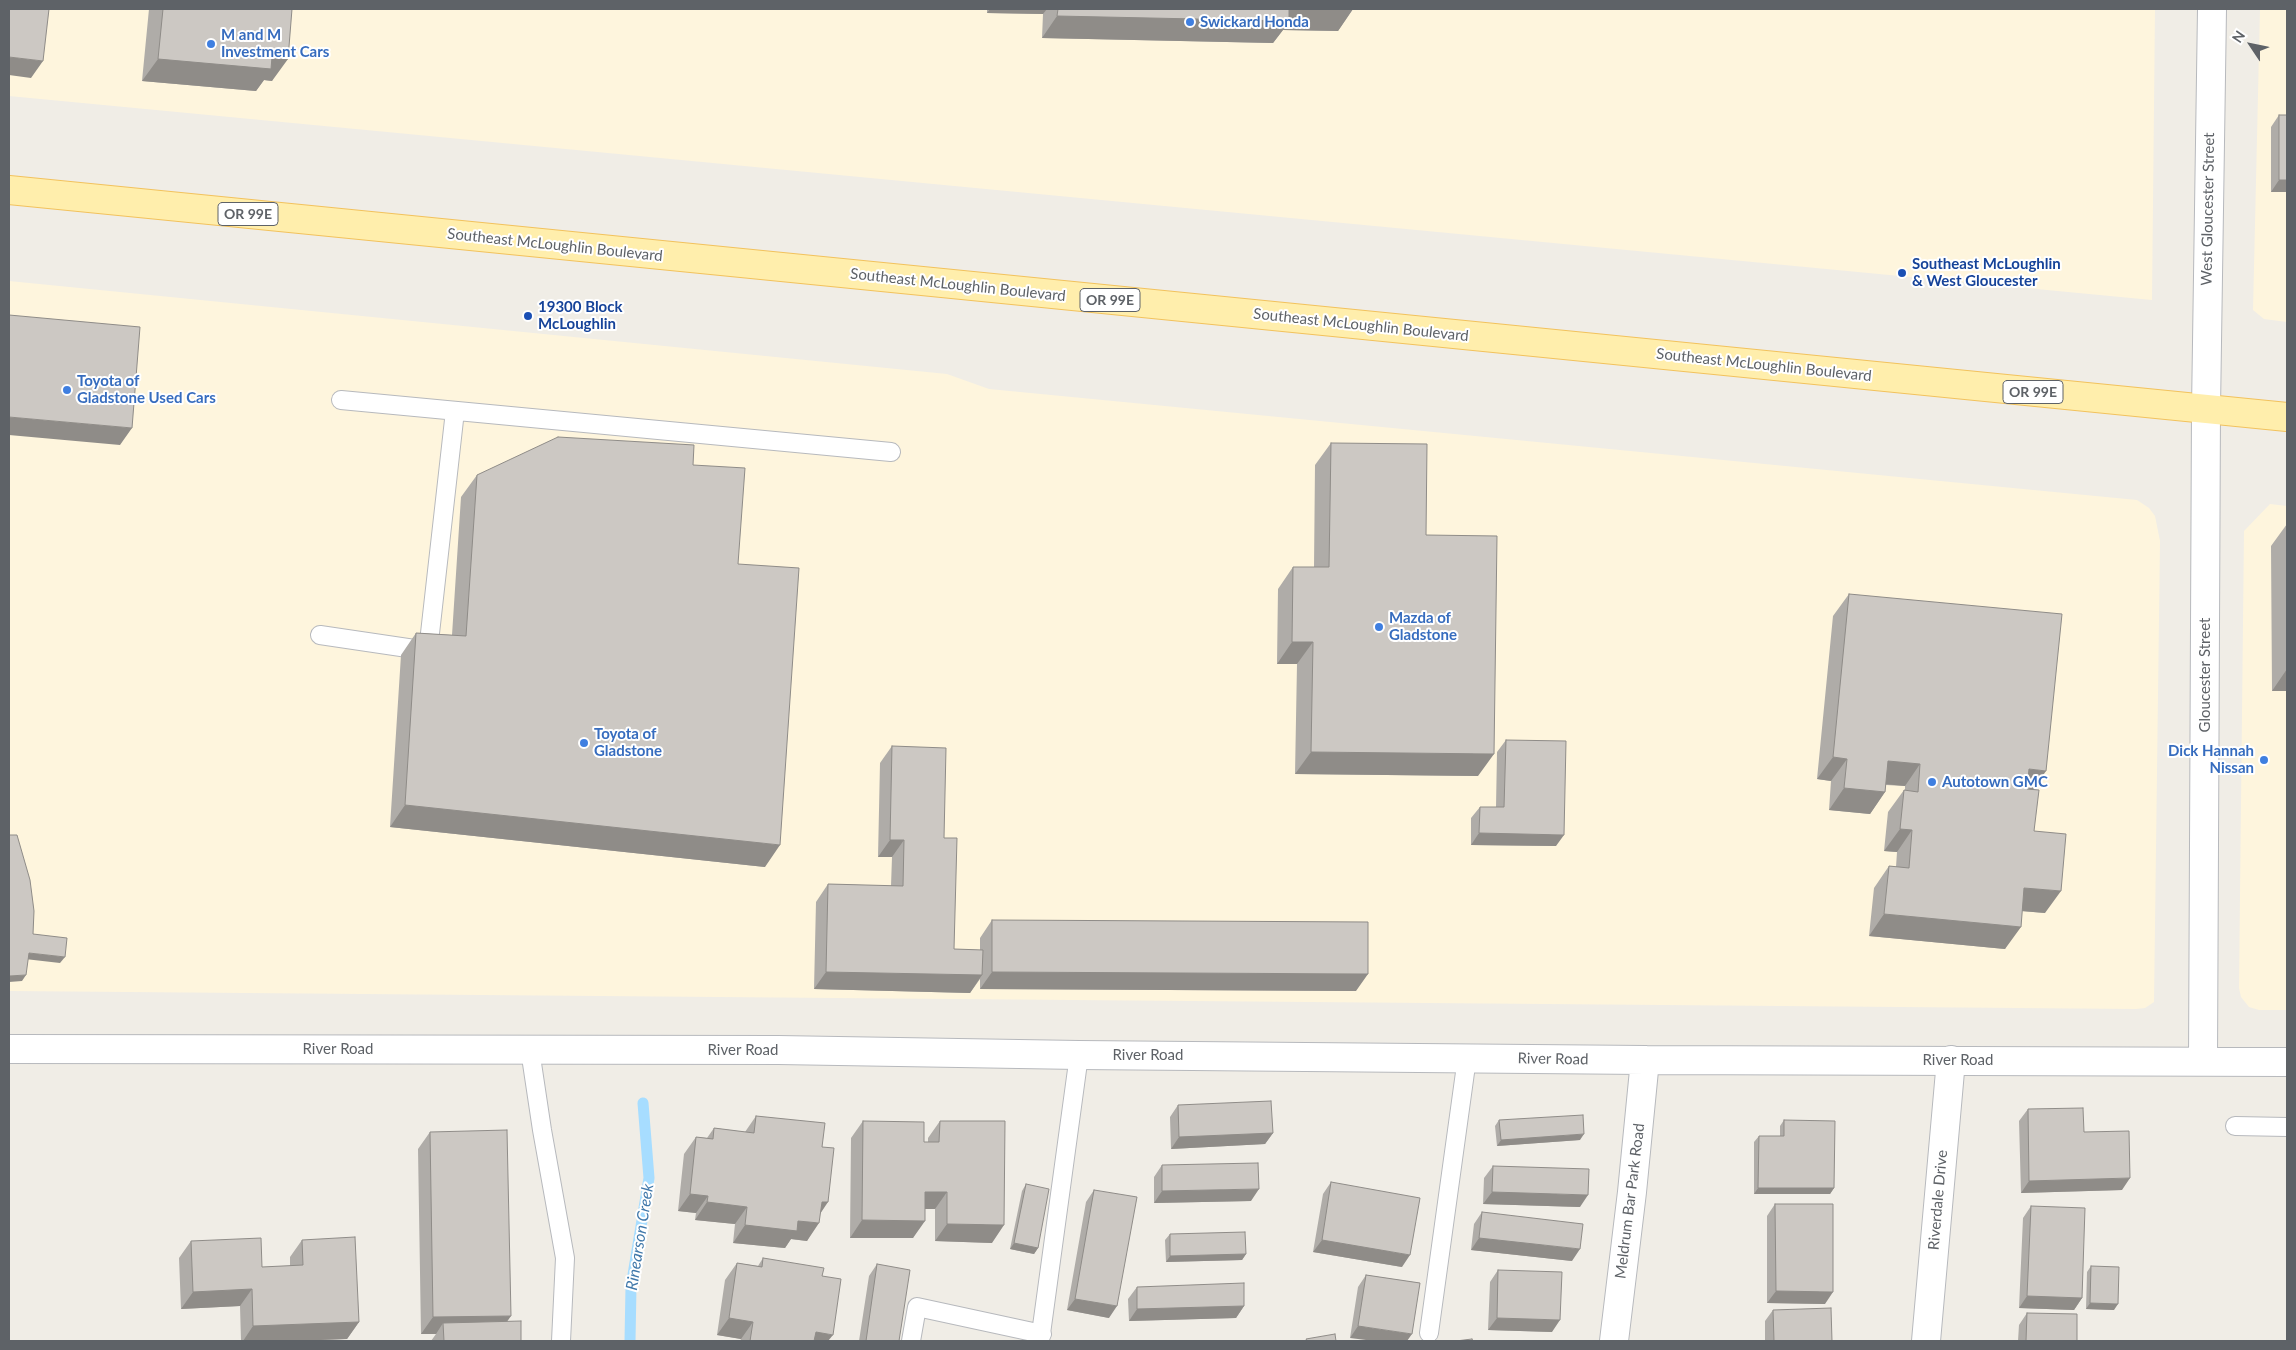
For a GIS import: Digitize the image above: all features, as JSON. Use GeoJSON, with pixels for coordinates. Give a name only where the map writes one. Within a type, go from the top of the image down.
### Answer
{"type":"FeatureCollection","features":[{"type":"Feature","properties":{"kind":"main road","name":"Southeast McLoughlin Boulevard"},"geometry":{"type":"LineString","coordinates":[[9,190],[2206,409]]}},
{"type":"Feature","properties":{"kind":"main road","name":"OR 99E"},"geometry":{"type":"LineString","coordinates":[[2206,409],[2287,416]]}},
{"type":"Feature","properties":{"kind":"street","name":"West Gloucester Street"},"geometry":{"type":"LineString","coordinates":[[2206,409],[2212,9]]}},
{"type":"Feature","properties":{"kind":"street","name":"Gloucester Street"},"geometry":{"type":"LineString","coordinates":[[2203,1061],[2206,409]]}},
{"type":"Feature","properties":{"kind":"street","name":"River Road"},"geometry":{"type":"LineString","coordinates":[[9,1049],[778,1050],[1079,1055],[1645,1060],[2287,1062]]}},
{"type":"Feature","properties":{"kind":"street","name":"Meldrum Bar Park Road"},"geometry":{"type":"LineString","coordinates":[[1614,1341],[1632,1192],[1645,1060]]}},
{"type":"Feature","properties":{"kind":"street","name":"Riverdale Drive"},"geometry":{"type":"LineString","coordinates":[[1926,1341],[1951,1060]]}},
{"type":"Feature","properties":{"kind":"lane"},"geometry":{"type":"LineString","coordinates":[[341,400],[890,452]]}},
{"type":"Feature","properties":{"kind":"lane"},"geometry":{"type":"LineString","coordinates":[[320,635],[428,651],[454,410]]}},
{"type":"Feature","properties":{"kind":"lane"},"geometry":{"type":"LineString","coordinates":[[530,1050],[542,1130],[566,1258],[562,1341]]}},
{"type":"Feature","properties":{"kind":"lane"},"geometry":{"type":"LineString","coordinates":[[911,1341],[917,1307],[1041,1337],[1079,1055]]}},
{"type":"Feature","properties":{"kind":"lane"},"geometry":{"type":"LineString","coordinates":[[1428,1333],[1467,1058]]}},
{"type":"Feature","properties":{"kind":"lane"},"geometry":{"type":"LineString","coordinates":[[2235,1126],[2287,1127]]}},
{"type":"Feature","properties":{"kind":"shaded area"},"geometry":{"type":"Polygon","coordinates":[[[9,9],[2155,9],[2152,300],[9,96],[9,9]]]}},
{"type":"Feature","properties":{"kind":"shaded area"},"geometry":{"type":"Polygon","coordinates":[[[2260,9],[2287,9],[2287,322],[2264,319],[2253,310],[2260,9]]]}},
{"type":"Feature","properties":{"kind":"shaded area"},"geometry":{"type":"Polygon","coordinates":[[[9,281],[947,374],[989,389],[2137,500],[2149,508],[2155,516],[2160,541],[2154,1002],[2145,1008],[2136,1009],[9,991],[9,281]]]}},
{"type":"Feature","properties":{"kind":"shaded area","name":"Dick Hannah Nissan"},"geometry":{"type":"Polygon","coordinates":[[[2270,504],[2287,506],[2287,1010],[2259,1010],[2249,1007],[2241,997],[2239,988],[2244,531],[2270,504]]]}},
{"type":"Feature","properties":{"kind":"building"},"geometry":{"type":"Polygon","coordinates":[[[9,9],[49,9],[43,61],[9,57],[9,9]]]}},
{"type":"Feature","properties":{"kind":"building","name":"M and M Investment Cars"},"geometry":{"type":"Polygon","coordinates":[[[163,9],[292,9],[288,59],[272,57],[271,69],[158,59],[163,9]]]}},
{"type":"Feature","properties":{"kind":"building"},"geometry":{"type":"Polygon","coordinates":[[[1058,9],[1289,9],[1289,21],[1057,16],[1058,9]]]}},
{"type":"Feature","properties":{"kind":"building"},"geometry":{"type":"Polygon","coordinates":[[[2279,115],[2287,115],[2287,180],[2279,180],[2279,115]]]}},
{"type":"Feature","properties":{"kind":"building","name":"Toyota of Gladstone Used Cars"},"geometry":{"type":"Polygon","coordinates":[[[9,315],[140,327],[132,428],[9,417],[9,315]]]}},
{"type":"Feature","properties":{"kind":"building","name":"Toyota of Gladstone"},"geometry":{"type":"Polygon","coordinates":[[[558,437],[694,445],[693,465],[745,468],[738,564],[799,568],[780,845],[405,805],[416,633],[466,636],[477,475],[558,437]]]}},
{"type":"Feature","properties":{"kind":"building","name":"Mazda of Gladstone"},"geometry":{"type":"Polygon","coordinates":[[[1331,443],[1427,444],[1426,535],[1497,536],[1494,754],[1311,752],[1313,642],[1292,642],[1293,567],[1329,567],[1331,443]]]}},
{"type":"Feature","properties":{"kind":"building","name":"Autotown GMC"},"geometry":{"type":"Polygon","coordinates":[[[1849,594],[2062,614],[2046,771],[2029,769],[2027,789],[2039,790],[2034,831],[2066,834],[2061,891],[2024,888],[2021,927],[1884,914],[1889,866],[1909,868],[1912,830],[1900,829],[1904,790],[1918,792],[1920,764],[1888,761],[1885,792],[1844,788],[1847,759],[1833,757],[1849,594]]]}},
{"type":"Feature","properties":{"kind":"building"},"geometry":{"type":"Polygon","coordinates":[[[1506,740],[1566,741],[1564,835],[1479,833],[1480,807],[1504,807],[1506,740]]]}},
{"type":"Feature","properties":{"kind":"building"},"geometry":{"type":"Polygon","coordinates":[[[892,746],[946,748],[944,838],[957,838],[954,949],[983,950],[982,975],[826,972],[828,884],[903,886],[904,840],[890,840],[892,746]]]}},
{"type":"Feature","properties":{"kind":"building"},"geometry":{"type":"Polygon","coordinates":[[[9,835],[17,835],[30,880],[34,911],[33,934],[67,938],[65,957],[29,953],[26,975],[9,976],[9,835]]]}},
{"type":"Feature","properties":{"kind":"building"},"geometry":{"type":"Polygon","coordinates":[[[992,920],[1368,922],[1368,974],[992,972],[992,920]]]}},
{"type":"Feature","properties":{"kind":"building"},"geometry":{"type":"Polygon","coordinates":[[[1271,1101],[1273,1133],[1179,1137],[1178,1105],[1271,1101]]]}},
{"type":"Feature","properties":{"kind":"building"},"geometry":{"type":"Polygon","coordinates":[[[2083,1108],[2084,1132],[2129,1131],[2130,1178],[2029,1181],[2028,1109],[2083,1108]]]}},
{"type":"Feature","properties":{"kind":"building"},"geometry":{"type":"Polygon","coordinates":[[[1583,1115],[1584,1134],[1501,1140],[1499,1120],[1583,1115]]]}},
{"type":"Feature","properties":{"kind":"building"},"geometry":{"type":"Polygon","coordinates":[[[756,1116],[825,1123],[822,1147],[834,1148],[828,1202],[822,1202],[819,1223],[798,1221],[797,1231],[745,1225],[747,1207],[707,1202],[708,1196],[690,1194],[696,1137],[713,1139],[714,1128],[754,1133],[756,1116]]]}},
{"type":"Feature","properties":{"kind":"building"},"geometry":{"type":"Polygon","coordinates":[[[1784,1120],[1835,1121],[1834,1188],[1758,1188],[1759,1136],[1784,1136],[1784,1120]]]}},
{"type":"Feature","properties":{"kind":"building"},"geometry":{"type":"Polygon","coordinates":[[[863,1121],[924,1122],[924,1142],[939,1142],[940,1121],[1005,1121],[1004,1225],[947,1224],[947,1192],[925,1192],[925,1221],[862,1220],[863,1121]]]}},
{"type":"Feature","properties":{"kind":"building"},"geometry":{"type":"Polygon","coordinates":[[[507,1130],[511,1316],[433,1317],[430,1132],[507,1130]]]}},
{"type":"Feature","properties":{"kind":"building"},"geometry":{"type":"Polygon","coordinates":[[[1258,1163],[1259,1189],[1162,1191],[1162,1165],[1258,1163]]]}},
{"type":"Feature","properties":{"kind":"building"},"geometry":{"type":"Polygon","coordinates":[[[1493,1166],[1589,1169],[1588,1195],[1492,1192],[1493,1166]]]}},
{"type":"Feature","properties":{"kind":"building"},"geometry":{"type":"Polygon","coordinates":[[[1331,1182],[1420,1198],[1410,1255],[1322,1240],[1331,1182]]]}},
{"type":"Feature","properties":{"kind":"building"},"geometry":{"type":"Polygon","coordinates":[[[1026,1184],[1049,1189],[1038,1248],[1014,1243],[1026,1184]]]}},
{"type":"Feature","properties":{"kind":"building"},"geometry":{"type":"Polygon","coordinates":[[[1094,1190],[1137,1197],[1117,1306],[1075,1299],[1094,1190]]]}},
{"type":"Feature","properties":{"kind":"building"},"geometry":{"type":"Polygon","coordinates":[[[1775,1204],[1833,1204],[1833,1292],[1776,1291],[1775,1204]]]}},
{"type":"Feature","properties":{"kind":"building"},"geometry":{"type":"Polygon","coordinates":[[[2031,1206],[2085,1208],[2082,1298],[2027,1296],[2031,1206]]]}},
{"type":"Feature","properties":{"kind":"building"},"geometry":{"type":"Polygon","coordinates":[[[1482,1212],[1583,1224],[1580,1249],[1479,1238],[1482,1212]]]}},
{"type":"Feature","properties":{"kind":"building"},"geometry":{"type":"Polygon","coordinates":[[[1245,1232],[1246,1254],[1170,1256],[1170,1234],[1245,1232]]]}},
{"type":"Feature","properties":{"kind":"building"},"geometry":{"type":"Polygon","coordinates":[[[355,1237],[359,1322],[253,1326],[252,1289],[193,1292],[191,1241],[261,1238],[262,1267],[303,1265],[302,1240],[355,1237]]]}},
{"type":"Feature","properties":{"kind":"building"},"geometry":{"type":"Polygon","coordinates":[[[763,1258],[824,1268],[822,1276],[841,1279],[833,1335],[816,1332],[814,1341],[750,1341],[753,1322],[729,1318],[737,1263],[762,1267],[763,1258]]]}},
{"type":"Feature","properties":{"kind":"building"},"geometry":{"type":"Polygon","coordinates":[[[877,1264],[910,1270],[899,1341],[866,1341],[877,1264]]]}},
{"type":"Feature","properties":{"kind":"building"},"geometry":{"type":"Polygon","coordinates":[[[2091,1266],[2119,1267],[2118,1304],[2090,1303],[2091,1266]]]}},
{"type":"Feature","properties":{"kind":"building"},"geometry":{"type":"Polygon","coordinates":[[[1498,1270],[1562,1272],[1560,1320],[1497,1318],[1498,1270]]]}},
{"type":"Feature","properties":{"kind":"building"},"geometry":{"type":"Polygon","coordinates":[[[1366,1275],[1420,1283],[1412,1334],[1358,1326],[1366,1275]]]}},
{"type":"Feature","properties":{"kind":"building"},"geometry":{"type":"Polygon","coordinates":[[[1244,1283],[1244,1306],[1137,1309],[1137,1287],[1244,1283]]]}},
{"type":"Feature","properties":{"kind":"building"},"geometry":{"type":"Polygon","coordinates":[[[1831,1308],[1832,1341],[1774,1341],[1773,1310],[1831,1308]]]}},
{"type":"Feature","properties":{"kind":"building"},"geometry":{"type":"Polygon","coordinates":[[[2027,1313],[2077,1314],[2077,1341],[2026,1341],[2027,1313]]]}},
{"type":"Feature","properties":{"kind":"building"},"geometry":{"type":"Polygon","coordinates":[[[521,1321],[521,1341],[444,1341],[443,1323],[521,1321]]]}},
{"type":"Feature","properties":{"kind":"building"},"geometry":{"type":"Polygon","coordinates":[[[1335,1334],[1336,1341],[1307,1341],[1306,1339],[1335,1334]]]}},
{"type":"Feature","properties":{"kind":"building"},"geometry":{"type":"Polygon","coordinates":[[[1472,1339],[1473,1341],[1456,1341],[1472,1339]]]}},
{"type":"Feature","properties":{"kind":"waterway","name":"Rinearson Creek"},"geometry":{"type":"LineString","coordinates":[[630,1341],[631,1287],[649,1178],[643,1103]]}},
{"type":"Feature","properties":{"kind":"place","name":"Swickard Honda"},"geometry":{"type":"Point","coordinates":[1190,22]}},
{"type":"Feature","properties":{"kind":"place","name":"M and M Investment Cars"},"geometry":{"type":"Point","coordinates":[211,44]}},
{"type":"Feature","properties":{"kind":"place","name":"Southeast McLoughlin & West Gloucester"},"geometry":{"type":"Point","coordinates":[1902,273]}},
{"type":"Feature","properties":{"kind":"place","name":"19300 Block McLoughlin"},"geometry":{"type":"Point","coordinates":[528,316]}},
{"type":"Feature","properties":{"kind":"place","name":"Toyota of Gladstone Used Cars"},"geometry":{"type":"Point","coordinates":[67,390]}},
{"type":"Feature","properties":{"kind":"place","name":"Mazda of Gladstone"},"geometry":{"type":"Point","coordinates":[1379,627]}},
{"type":"Feature","properties":{"kind":"place","name":"Toyota of Gladstone"},"geometry":{"type":"Point","coordinates":[584,743]}},
{"type":"Feature","properties":{"kind":"place","name":"Dick Hannah Nissan"},"geometry":{"type":"Point","coordinates":[2264,760]}},
{"type":"Feature","properties":{"kind":"place","name":"Autotown GMC"},"geometry":{"type":"Point","coordinates":[1932,782]}}]}
